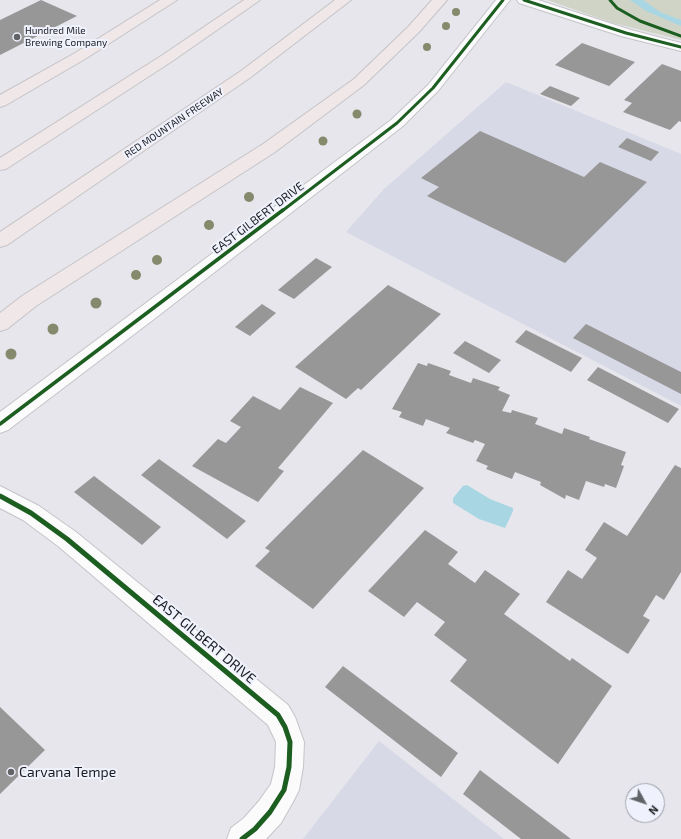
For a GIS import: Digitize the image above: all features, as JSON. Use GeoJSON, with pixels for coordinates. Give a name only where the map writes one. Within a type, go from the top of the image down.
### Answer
{"type":"FeatureCollection","features":[{"type":"Feature","properties":{"kind":"highway"},"geometry":{"type":"LineString","coordinates":[[0,102],[80,56],[170,0]]}},
{"type":"Feature","properties":{"kind":"highway"},"geometry":{"type":"LineString","coordinates":[[0,165],[166,59],[253,0]]}},
{"type":"Feature","properties":{"kind":"highway","name":"RED MOUNTAIN FREEWAY"},"geometry":{"type":"LineString","coordinates":[[0,241],[246,74],[344,0]]}},
{"type":"Feature","properties":{"kind":"highway"},"geometry":{"type":"LineString","coordinates":[[0,324],[29,301],[269,148],[359,82],[414,29],[440,0]]}},
{"type":"Feature","properties":{"kind":"street","name":"EAST GILBERT DRIVE"},"geometry":{"type":"LineString","coordinates":[[0,424],[151,312],[397,124],[433,88],[503,0]]}},
{"type":"Feature","properties":{"kind":"street"},"geometry":{"type":"LineString","coordinates":[[524,0],[626,33],[681,47]]}},
{"type":"Feature","properties":{"kind":"street","name":"EAST GILBERT DRIVE"},"geometry":{"type":"LineString","coordinates":[[0,496],[32,513],[67,539],[278,715],[285,727],[290,742],[289,767],[284,790],[270,812],[255,829],[242,839]]}},
{"type":"Feature","properties":{"kind":"shaded area"},"geometry":{"type":"Polygon","coordinates":[[[547,0],[681,0],[681,40],[613,23],[547,0]]]}},
{"type":"Feature","properties":{"kind":"shaded area"},"geometry":{"type":"Polygon","coordinates":[[[506,82],[681,154],[681,406],[346,232],[384,189],[506,82]]]}},
{"type":"Feature","properties":{"kind":"shaded area"},"geometry":{"type":"Polygon","coordinates":[[[379,741],[504,839],[303,839],[379,741]]]}},
{"type":"Feature","properties":{"kind":"water"},"geometry":{"type":"Polygon","coordinates":[[[630,0],[643,0],[660,12],[681,20],[681,26],[646,11],[630,0]]]}},
{"type":"Feature","properties":{"kind":"water"},"geometry":{"type":"Polygon","coordinates":[[[467,485],[490,499],[513,508],[505,528],[479,519],[453,503],[453,498],[463,486],[467,485]]]}},
{"type":"Feature","properties":{"kind":"building","name":"Hundred Mile Brewing Company"},"geometry":{"type":"Polygon","coordinates":[[[41,0],[77,16],[0,55],[0,20],[41,0]]]}},
{"type":"Feature","properties":{"kind":"building"},"geometry":{"type":"Polygon","coordinates":[[[582,43],[635,62],[609,86],[555,65],[582,43]]]}},
{"type":"Feature","properties":{"kind":"building"},"geometry":{"type":"Polygon","coordinates":[[[662,64],[681,71],[681,122],[679,121],[670,130],[623,112],[632,103],[624,100],[662,64]]]}},
{"type":"Feature","properties":{"kind":"building"},"geometry":{"type":"Polygon","coordinates":[[[550,86],[580,98],[571,106],[540,94],[550,86]]]}},
{"type":"Feature","properties":{"kind":"building"},"geometry":{"type":"Polygon","coordinates":[[[480,131],[584,177],[600,162],[647,182],[565,263],[427,196],[439,187],[421,178],[480,131]]]}},
{"type":"Feature","properties":{"kind":"building"},"geometry":{"type":"Polygon","coordinates":[[[627,138],[659,152],[651,161],[618,147],[627,138]]]}},
{"type":"Feature","properties":{"kind":"building"},"geometry":{"type":"Polygon","coordinates":[[[316,258],[332,267],[294,299],[278,290],[316,258]]]}},
{"type":"Feature","properties":{"kind":"building"},"geometry":{"type":"Polygon","coordinates":[[[388,285],[441,314],[361,390],[358,388],[346,399],[295,367],[388,285]]]}},
{"type":"Feature","properties":{"kind":"building"},"geometry":{"type":"Polygon","coordinates":[[[262,304],[276,313],[250,336],[235,327],[262,304]]]}},
{"type":"Feature","properties":{"kind":"building"},"geometry":{"type":"Polygon","coordinates":[[[586,324],[681,372],[681,394],[573,338],[586,324]]]}},
{"type":"Feature","properties":{"kind":"building"},"geometry":{"type":"Polygon","coordinates":[[[526,330],[582,358],[571,372],[515,342],[526,330]]]}},
{"type":"Feature","properties":{"kind":"building"},"geometry":{"type":"Polygon","coordinates":[[[465,341],[501,360],[489,373],[453,353],[465,341]]]}},
{"type":"Feature","properties":{"kind":"building"},"geometry":{"type":"Polygon","coordinates":[[[418,363],[427,366],[428,363],[451,371],[449,375],[471,383],[473,378],[500,387],[498,390],[510,395],[502,411],[511,413],[512,410],[538,418],[535,424],[562,434],[564,428],[590,437],[589,439],[626,452],[621,465],[624,466],[616,488],[605,484],[604,487],[586,481],[579,500],[566,495],[565,499],[540,485],[541,482],[515,472],[512,479],[486,469],[488,466],[476,461],[485,444],[475,440],[473,443],[446,433],[450,428],[426,419],[423,426],[399,417],[402,412],[392,409],[418,363]]]}},
{"type":"Feature","properties":{"kind":"building"},"geometry":{"type":"Polygon","coordinates":[[[598,367],[679,409],[668,423],[587,380],[598,367]]]}},
{"type":"Feature","properties":{"kind":"building"},"geometry":{"type":"Polygon","coordinates":[[[300,387],[333,403],[278,468],[284,471],[258,502],[192,466],[218,439],[226,443],[241,427],[230,421],[253,396],[280,410],[300,387]]]}},
{"type":"Feature","properties":{"kind":"building"},"geometry":{"type":"Polygon","coordinates":[[[363,450],[424,488],[313,609],[255,566],[270,551],[265,548],[363,450]]]}},
{"type":"Feature","properties":{"kind":"building"},"geometry":{"type":"Polygon","coordinates":[[[159,459],[246,521],[227,539],[141,475],[159,459]]]}},
{"type":"Feature","properties":{"kind":"building"},"geometry":{"type":"Polygon","coordinates":[[[675,465],[681,468],[681,572],[664,600],[656,595],[643,616],[650,620],[628,654],[546,602],[568,570],[582,579],[597,558],[585,550],[604,522],[627,536],[675,465]]]}},
{"type":"Feature","properties":{"kind":"building"},"geometry":{"type":"Polygon","coordinates":[[[94,476],[161,527],[142,545],[74,492],[94,476]]]}},
{"type":"Feature","properties":{"kind":"building"},"geometry":{"type":"Polygon","coordinates":[[[425,530],[458,552],[448,564],[475,583],[485,570],[520,594],[504,614],[570,661],[572,658],[612,686],[558,764],[450,681],[467,660],[434,635],[445,622],[417,602],[404,617],[368,591],[425,530]]]}},
{"type":"Feature","properties":{"kind":"building"},"geometry":{"type":"Polygon","coordinates":[[[343,666],[458,753],[441,777],[325,687],[343,666]]]}},
{"type":"Feature","properties":{"kind":"building","name":"Carvana Tempe"},"geometry":{"type":"Polygon","coordinates":[[[0,707],[45,750],[0,794],[0,707]]]}},
{"type":"Feature","properties":{"kind":"building"},"geometry":{"type":"Polygon","coordinates":[[[480,770],[571,839],[521,839],[463,794],[480,770]]]}},
{"type":"Feature","properties":{"kind":"cycle path"},"geometry":{"type":"LineString","coordinates":[[0,424],[397,123],[433,88],[503,0]]}},
{"type":"Feature","properties":{"kind":"cycle path"},"geometry":{"type":"LineString","coordinates":[[524,0],[626,33],[681,47]]}},
{"type":"Feature","properties":{"kind":"cycle path"},"geometry":{"type":"LineString","coordinates":[[610,0],[617,8],[640,21],[681,36]]}},
{"type":"Feature","properties":{"kind":"cycle path"},"geometry":{"type":"LineString","coordinates":[[0,496],[31,513],[67,539],[278,715],[285,727],[290,742],[289,767],[284,790],[270,812],[255,829],[242,839]]}},
{"type":"Feature","properties":{"kind":"place","name":"Hundred Mile Brewing Company"},"geometry":{"type":"Point","coordinates":[17,37]}},
{"type":"Feature","properties":{"kind":"place","name":"Carvana Tempe"},"geometry":{"type":"Point","coordinates":[11,772]}}]}
